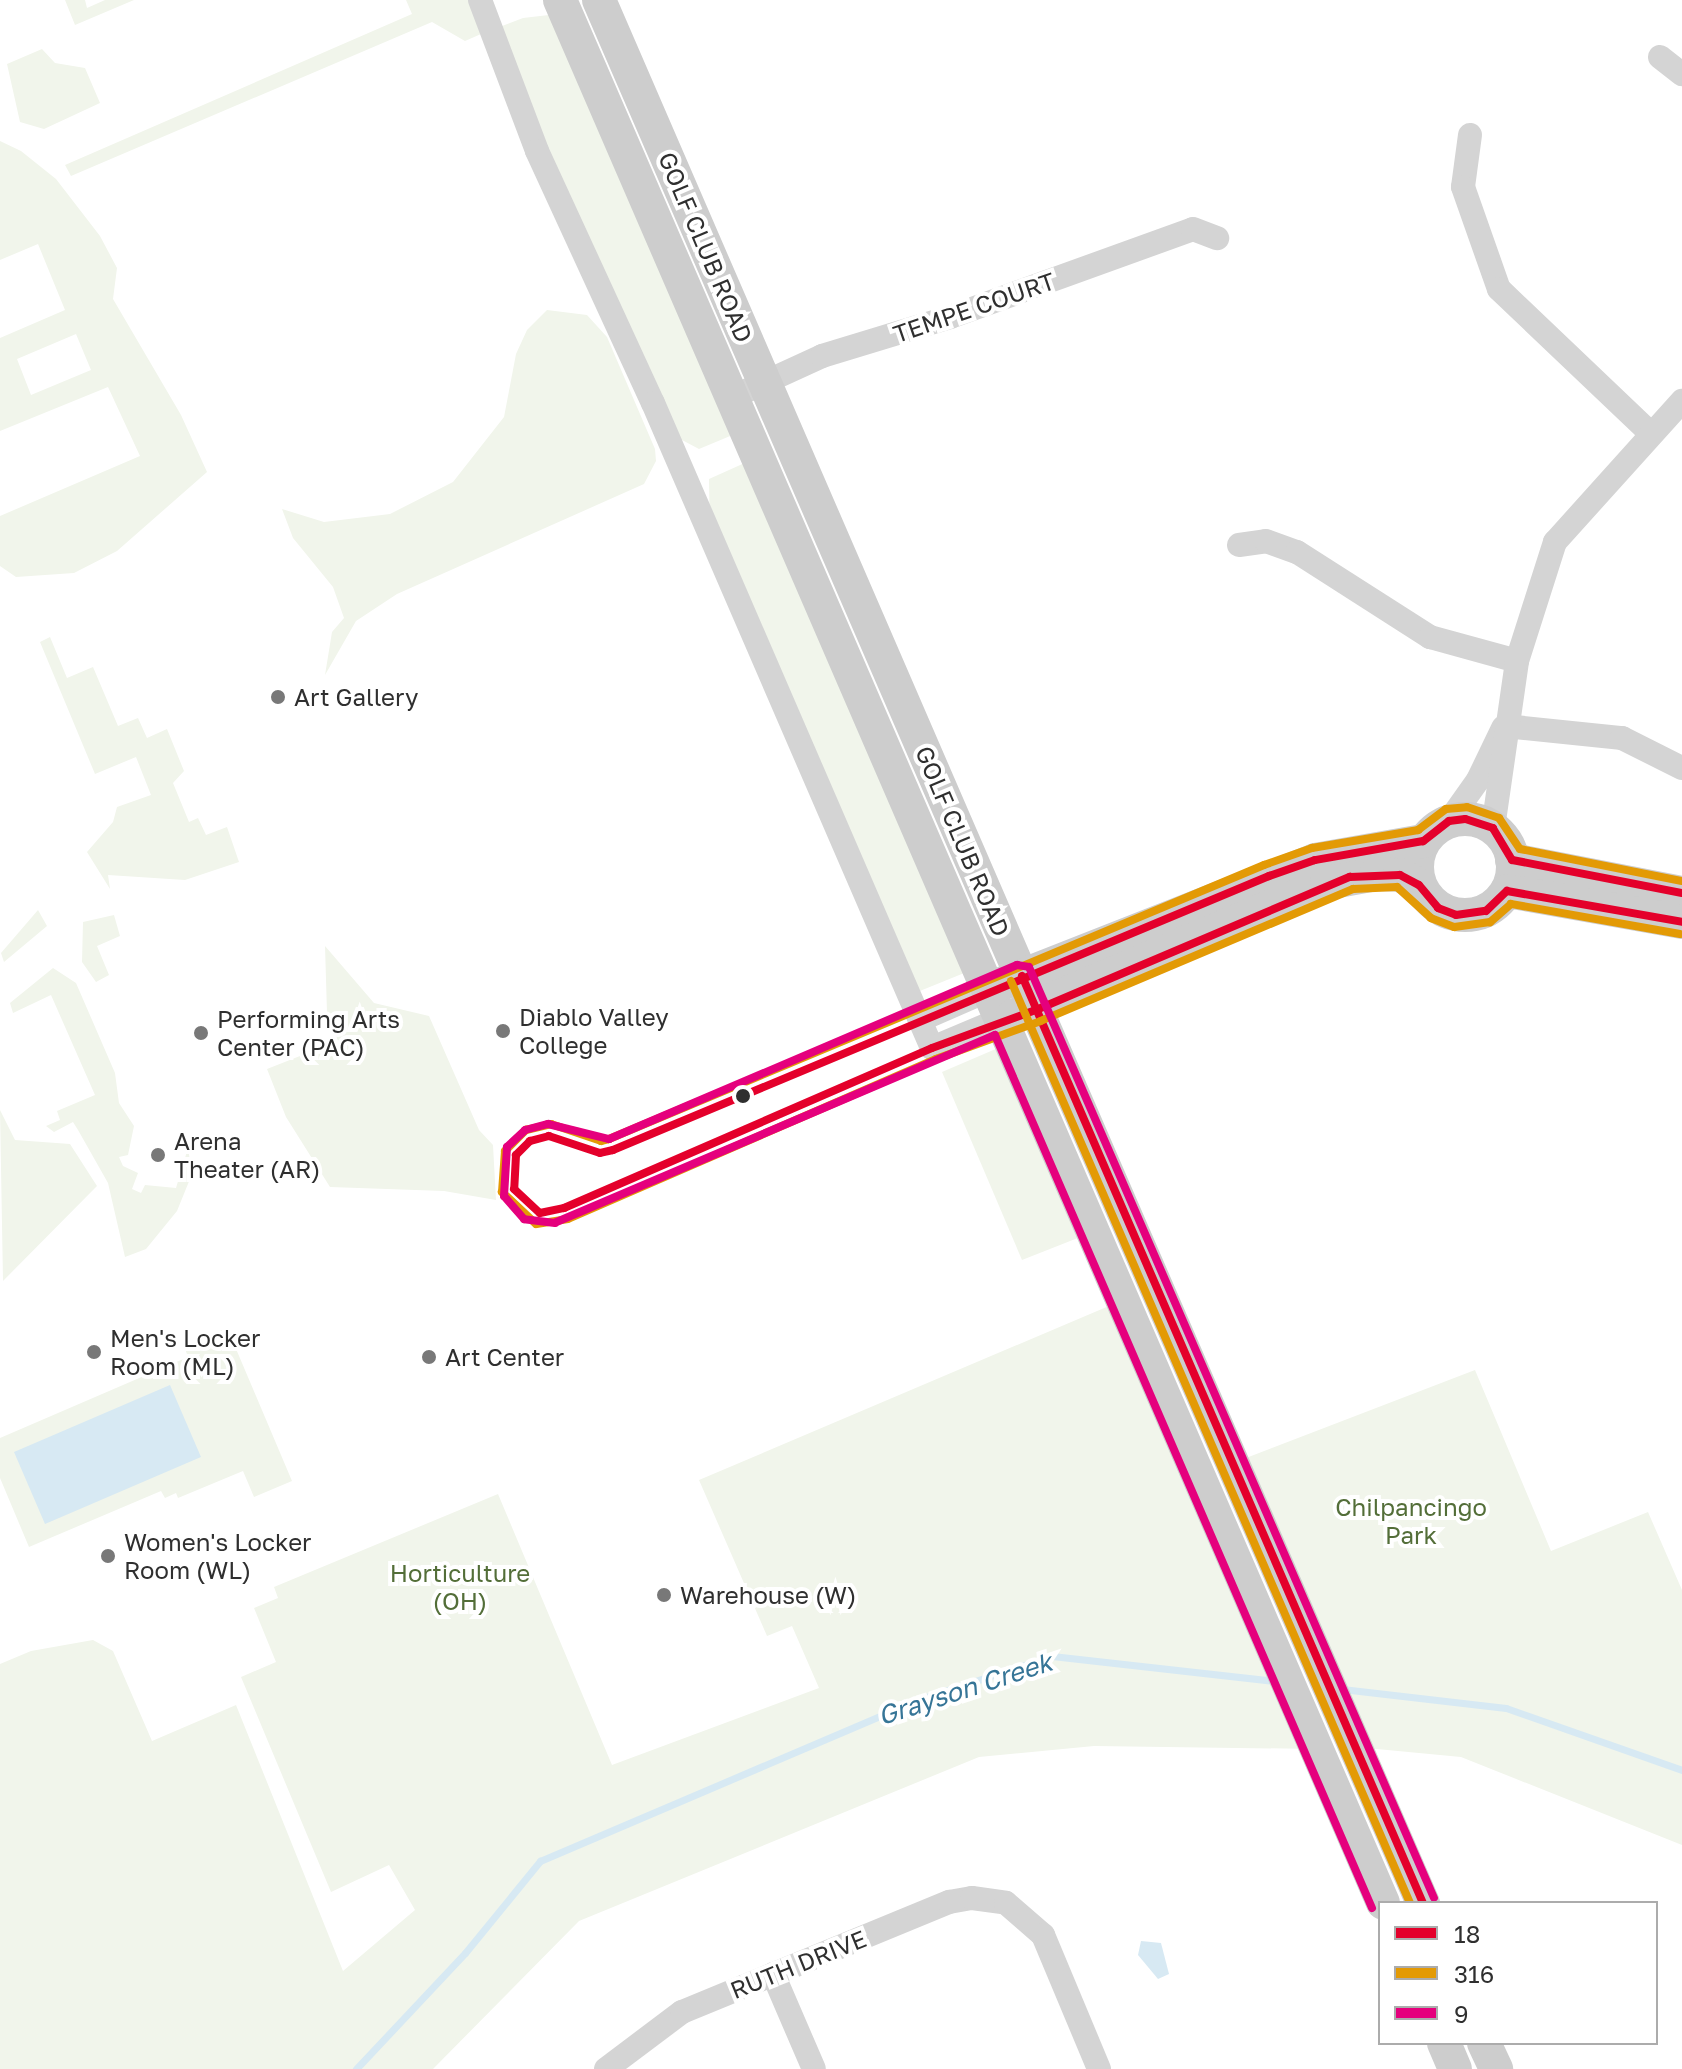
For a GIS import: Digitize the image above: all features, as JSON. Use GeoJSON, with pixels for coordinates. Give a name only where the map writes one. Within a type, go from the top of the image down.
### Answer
{"type":"FeatureCollection","features":[{"type":"Feature","properties":{"kind":"street"},"geometry":{"type":"LineString","coordinates":[[480,0],[499,61],[537,151],[653,403],[932,1048],[995,1004],[1022,976],[1315,860],[1436,831],[1465,819],[1493,828]]}},
{"type":"Feature","properties":{"kind":"street","name":"GOLF CLUB ROAD"},"geometry":{"type":"LineString","coordinates":[[560,0],[1382,1901]]}},
{"type":"Feature","properties":{"kind":"street","name":"GOLF CLUB ROAD"},"geometry":{"type":"LineString","coordinates":[[599,0],[1422,1901]]}},
{"type":"Feature","properties":{"kind":"street"},"geometry":{"type":"LineString","coordinates":[[1660,57],[1682,74]]}},
{"type":"Feature","properties":{"kind":"street"},"geometry":{"type":"LineString","coordinates":[[1470,135],[1463,187],[1499,289],[1650,433]]}},
{"type":"Feature","properties":{"kind":"street","name":"TEMPE COURT"},"geometry":{"type":"LineString","coordinates":[[733,397],[822,356],[950,317],[1193,229],[1217,238]]}},
{"type":"Feature","properties":{"kind":"street"},"geometry":{"type":"LineString","coordinates":[[1510,876],[1493,828],[1505,726],[1517,661],[1555,542],[1682,401]]}},
{"type":"Feature","properties":{"kind":"street"},"geometry":{"type":"LineString","coordinates":[[1239,545],[1266,541],[1297,552],[1430,637],[1517,661]]}},
{"type":"Feature","properties":{"kind":"street"},"geometry":{"type":"LineString","coordinates":[[1505,726],[1622,738],[1682,768]]}},
{"type":"Feature","properties":{"kind":"street"},"geometry":{"type":"LineString","coordinates":[[1419,885],[1416,870],[1436,831],[1505,726]]}},
{"type":"Feature","properties":{"kind":"street"},"geometry":{"type":"LineString","coordinates":[[920,1020],[995,1004],[1036,1010],[1327,883],[1376,874],[1400,875],[1419,885],[1438,908],[1464,916],[1486,911],[1510,876]]}},
{"type":"Feature","properties":{"kind":"street"},"geometry":{"type":"LineString","coordinates":[[1510,876],[1682,893]]}},
{"type":"Feature","properties":{"kind":"street"},"geometry":{"type":"LineString","coordinates":[[1510,876],[1682,922]]}},
{"type":"Feature","properties":{"kind":"street","name":"RUTH DRIVE"},"geometry":{"type":"LineString","coordinates":[[606,2069],[682,2012],[949,1902],[972,1898],[1006,1903],[1043,1935],[1099,2069]]}},
{"type":"Feature","properties":{"kind":"street"},"geometry":{"type":"LineString","coordinates":[[773,1974],[814,2069]]}},
{"type":"Feature","properties":{"kind":"street"},"geometry":{"type":"LineString","coordinates":[[1445,2045],[1455,2069]]}},
{"type":"Feature","properties":{"kind":"street"},"geometry":{"type":"LineString","coordinates":[[1485,2045],[1496,2069]]}},
{"type":"Feature","properties":{"kind":"green space"},"geometry":{"type":"Polygon","coordinates":[[[65,0],[85,0],[87,8],[105,0],[134,0],[75,25],[65,0]]]}},
{"type":"Feature","properties":{"kind":"green space"},"geometry":{"type":"Polygon","coordinates":[[[406,0],[480,0],[489,31],[523,18],[566,13],[747,429],[699,449],[665,431],[488,31],[465,41],[432,22],[71,176],[65,165],[412,14],[406,0]]]}},
{"type":"Feature","properties":{"kind":"green space"},"geometry":{"type":"Polygon","coordinates":[[[42,49],[55,63],[85,68],[100,103],[44,129],[20,122],[7,64],[42,49]]]}},
{"type":"Feature","properties":{"kind":"green space"},"geometry":{"type":"Polygon","coordinates":[[[0,141],[21,151],[56,179],[100,236],[117,268],[113,299],[181,415],[207,472],[117,551],[74,573],[16,577],[0,566],[0,516],[140,456],[108,387],[0,431],[0,338],[65,310],[38,244],[0,260],[0,141]],[[76,334],[17,359],[31,395],[91,370],[76,334]]]}},
{"type":"Feature","properties":{"kind":"green space"},"geometry":{"type":"Polygon","coordinates":[[[547,310],[587,315],[607,337],[655,449],[656,461],[644,484],[397,594],[356,621],[325,675],[332,632],[344,618],[333,587],[293,538],[282,509],[324,522],[390,514],[453,482],[504,417],[516,354],[527,330],[547,310]]]}},
{"type":"Feature","properties":{"kind":"green space"},"geometry":{"type":"Polygon","coordinates":[[[758,457],[979,967],[910,995],[710,541],[709,479],[758,457]]]}},
{"type":"Feature","properties":{"kind":"green space"},"geometry":{"type":"Polygon","coordinates":[[[50,637],[67,678],[93,667],[118,726],[138,718],[147,738],[167,729],[184,771],[173,783],[189,822],[198,818],[206,835],[227,827],[239,862],[185,880],[108,875],[110,889],[87,852],[113,822],[117,807],[151,795],[136,757],[95,774],[40,642],[50,637]]]}},
{"type":"Feature","properties":{"kind":"green space"},"geometry":{"type":"Polygon","coordinates":[[[38,910],[47,926],[4,962],[1,953],[38,910]]]}},
{"type":"Feature","properties":{"kind":"green space"},"geometry":{"type":"Polygon","coordinates":[[[114,915],[120,936],[97,946],[109,975],[96,982],[82,962],[83,922],[114,915]]]}},
{"type":"Feature","properties":{"kind":"green space"},"geometry":{"type":"Polygon","coordinates":[[[325,946],[374,1003],[429,1016],[479,1130],[493,1145],[496,1200],[444,1191],[330,1187],[286,1117],[267,1069],[338,1041],[327,1013],[325,946]]]}},
{"type":"Feature","properties":{"kind":"green space"},"geometry":{"type":"Polygon","coordinates":[[[53,968],[76,983],[115,1073],[119,1103],[134,1126],[128,1155],[119,1157],[123,1166],[138,1173],[132,1189],[141,1193],[145,1185],[176,1188],[188,1148],[192,1174],[177,1211],[146,1249],[125,1257],[108,1183],[78,1130],[73,1122],[54,1132],[46,1126],[60,1120],[57,1111],[95,1095],[51,995],[13,1013],[10,1003],[53,968]]]}},
{"type":"Feature","properties":{"kind":"green space"},"geometry":{"type":"Polygon","coordinates":[[[1012,1042],[1093,1232],[1022,1260],[942,1072],[1012,1042]]]}},
{"type":"Feature","properties":{"kind":"green space"},"geometry":{"type":"Polygon","coordinates":[[[0,1110],[15,1140],[70,1144],[97,1186],[3,1281],[0,1110]]]}},
{"type":"Feature","properties":{"kind":"green space","name":"Horticulture (OH)"},"geometry":{"type":"Polygon","coordinates":[[[1123,1300],[1317,1749],[1094,1746],[979,1757],[579,1921],[433,2069],[0,2069],[0,1664],[31,1651],[93,1640],[113,1651],[152,1741],[236,1705],[343,1971],[415,1910],[389,1865],[331,1892],[241,1677],[276,1662],[254,1608],[278,1598],[274,1587],[498,1494],[612,1765],[819,1688],[792,1626],[767,1636],[699,1480],[1123,1300]]]}},
{"type":"Feature","properties":{"kind":"green space"},"geometry":{"type":"Polygon","coordinates":[[[228,1330],[292,1481],[254,1497],[243,1471],[178,1498],[176,1493],[165,1498],[161,1491],[29,1547],[0,1478],[0,1438],[188,1357],[184,1346],[228,1330]]]}},
{"type":"Feature","properties":{"kind":"green space","name":"Chilpancingo Park"},"geometry":{"type":"Polygon","coordinates":[[[1475,1370],[1551,1551],[1648,1512],[1682,1590],[1682,1845],[1461,1757],[1356,1747],[1233,1463],[1475,1370]]]}},
{"type":"Feature","properties":{"kind":"shaded area"},"geometry":{"type":"Polygon","coordinates":[[[170,1385],[201,1457],[45,1524],[14,1452],[170,1385]]]}},
{"type":"Feature","properties":{"kind":"shaded area"},"geometry":{"type":"Polygon","coordinates":[[[1141,1941],[1161,1943],[1169,1974],[1158,1979],[1138,1955],[1141,1941]]]}},
{"type":"Feature","properties":{"kind":"waterway","name":"Grayson Creek"},"geometry":{"type":"LineString","coordinates":[[356,2069],[465,1953],[540,1861],[923,1698],[1052,1656],[1274,1681]]}},
{"type":"Feature","properties":{"kind":"waterway","name":"Grayson Creek"},"geometry":{"type":"LineString","coordinates":[[1342,1689],[1506,1708],[1682,1770]]}},
{"type":"Feature","properties":{"kind":"transit line","name":"316"},"geometry":{"type":"LineString","coordinates":[[1680,934],[1511,904],[1490,922],[1454,927],[1431,918],[1397,887],[1353,889],[1041,1021],[936,1059],[568,1219],[536,1224],[502,1192],[505,1151],[526,1130],[551,1124],[601,1141],[609,1139],[1264,865],[1312,848],[1418,830],[1446,809],[1467,807],[1499,818],[1520,849],[1682,881]]}},
{"type":"Feature","properties":{"kind":"transit line","name":"18"},"geometry":{"type":"LineString","coordinates":[[1682,893],[1512,860],[1493,828],[1465,819],[1449,821],[1423,841],[1315,860],[1269,876],[613,1150],[600,1153],[549,1136],[530,1141],[516,1155],[514,1189],[540,1213],[564,1208],[932,1048],[1036,1010],[1350,877],[1400,875],[1419,885],[1438,908],[1456,915],[1486,911],[1507,891],[1682,922]]}},
{"type":"Feature","properties":{"kind":"transit line","name":"9"},"geometry":{"type":"LineString","coordinates":[[1372,1908],[995,1035],[555,1223],[524,1219],[504,1196],[507,1147],[525,1130],[548,1124],[609,1139],[1017,965],[1029,967],[1434,1898]]}},
{"type":"Feature","properties":{"kind":"transit line","name":"18"},"geometry":{"type":"LineString","coordinates":[[1022,976],[1422,1901]]}},
{"type":"Feature","properties":{"kind":"transit line","name":"316"},"geometry":{"type":"LineString","coordinates":[[1011,981],[1409,1901]]}},
{"type":"Feature","properties":{"kind":"place","name":"Art Gallery"},"geometry":{"type":"Point","coordinates":[278,697]}},
{"type":"Feature","properties":{"kind":"place","name":"Diablo Valley College"},"geometry":{"type":"Point","coordinates":[503,1031]}},
{"type":"Feature","properties":{"kind":"place","name":"Performing Arts Center (PAC)"},"geometry":{"type":"Point","coordinates":[201,1033]}},
{"type":"Feature","properties":{"kind":"place","name":"Arena Theater (AR)"},"geometry":{"type":"Point","coordinates":[158,1155]}},
{"type":"Feature","properties":{"kind":"place","name":"Men's Locker Room (ML)"},"geometry":{"type":"Point","coordinates":[94,1352]}},
{"type":"Feature","properties":{"kind":"place","name":"Art Center"},"geometry":{"type":"Point","coordinates":[429,1357]}},
{"type":"Feature","properties":{"kind":"place","name":"Women's Locker Room (WL)"},"geometry":{"type":"Point","coordinates":[108,1556]}},
{"type":"Feature","properties":{"kind":"place","name":"Warehouse (W)"},"geometry":{"type":"Point","coordinates":[664,1595]}}]}
